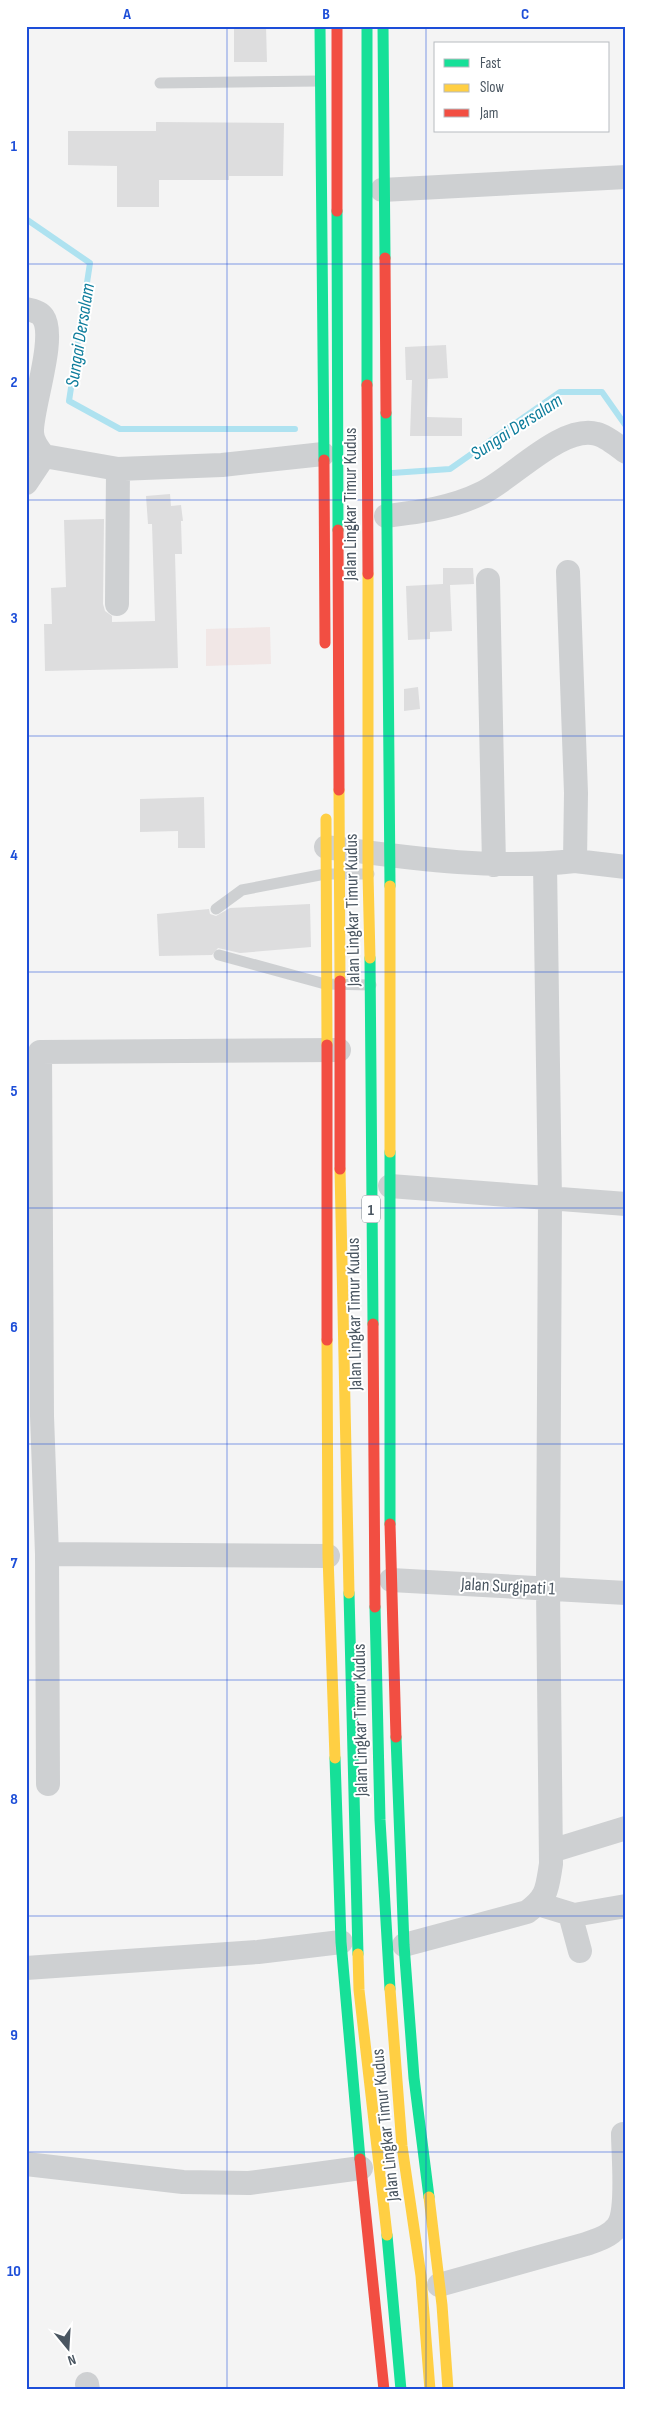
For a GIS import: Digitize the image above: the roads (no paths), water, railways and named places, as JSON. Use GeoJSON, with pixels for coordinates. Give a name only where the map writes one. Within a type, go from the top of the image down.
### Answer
{"type":"FeatureCollection","features":[{"type":"Feature","properties":{"kind":"main road"},"geometry":{"type":"LineString","coordinates":[[320,26],[325,653]]}},
{"type":"Feature","properties":{"kind":"main road","name":"Jalan Lingkar Timur Kudus"},"geometry":{"type":"LineString","coordinates":[[337,26],[332,848],[338,873],[339,984],[332,1050],[340,1194],[357,1954],[361,2009],[391,2272],[401,2390]]}},
{"type":"Feature","properties":{"kind":"main road","name":"Jalan Lingkar Timur Kudus"},"geometry":{"type":"LineString","coordinates":[[367,26],[379,864],[371,985],[374,1578],[380,1820],[390,1995],[402,2146],[421,2276],[430,2390]]}},
{"type":"Feature","properties":{"kind":"main road"},"geometry":{"type":"LineString","coordinates":[[383,26],[382,190],[386,516],[379,864],[389,983],[391,1580],[404,1945],[414,2078],[439,2286],[448,2390]]}},
{"type":"Feature","properties":{"kind":"main road"},"geometry":{"type":"LineString","coordinates":[[326,808],[332,848],[325,874],[325,984],[332,1050],[328,1556],[342,1942],[361,2168],[384,2390]]}},
{"type":"Feature","properties":{"kind":"street"},"geometry":{"type":"LineString","coordinates":[[382,190],[626,177]]}},
{"type":"Feature","properties":{"kind":"street"},"geometry":{"type":"LineString","coordinates":[[26,309],[34,311],[43,318],[46,329],[42,382],[32,432],[36,447],[44,456],[118,469],[222,465],[323,454]]}},
{"type":"Feature","properties":{"kind":"street"},"geometry":{"type":"LineString","coordinates":[[386,516],[431,510],[466,500],[502,481],[557,441],[574,433],[598,434],[626,452]]}},
{"type":"Feature","properties":{"kind":"street"},"geometry":{"type":"LineString","coordinates":[[26,483],[44,456]]}},
{"type":"Feature","properties":{"kind":"street"},"geometry":{"type":"LineString","coordinates":[[117,604],[118,469]]}},
{"type":"Feature","properties":{"kind":"street"},"geometry":{"type":"LineString","coordinates":[[568,572],[576,793],[575,861]]}},
{"type":"Feature","properties":{"kind":"street"},"geometry":{"type":"LineString","coordinates":[[488,580],[494,864]]}},
{"type":"Feature","properties":{"kind":"street"},"geometry":{"type":"LineString","coordinates":[[332,848],[379,864],[433,862],[545,864],[575,861],[626,867]]}},
{"type":"Feature","properties":{"kind":"street"},"geometry":{"type":"LineString","coordinates":[[404,1945],[527,1912],[538,1904],[547,1892],[551,1851],[548,1588],[550,1199],[545,864]]}},
{"type":"Feature","properties":{"kind":"street"},"geometry":{"type":"LineString","coordinates":[[48,1784],[47,1554],[33,1052],[192,1049],[332,1050]]}},
{"type":"Feature","properties":{"kind":"street"},"geometry":{"type":"LineString","coordinates":[[390,1186],[626,1204]]}},
{"type":"Feature","properties":{"kind":"street"},"geometry":{"type":"LineString","coordinates":[[47,1554],[328,1556]]}},
{"type":"Feature","properties":{"kind":"street","name":"Jalan Surgipati 1"},"geometry":{"type":"LineString","coordinates":[[391,1580],[626,1593]]}},
{"type":"Feature","properties":{"kind":"street"},"geometry":{"type":"LineString","coordinates":[[551,1851],[626,1828]]}},
{"type":"Feature","properties":{"kind":"street"},"geometry":{"type":"LineString","coordinates":[[538,1904],[570,1914],[584,1914],[626,1906]]}},
{"type":"Feature","properties":{"kind":"street"},"geometry":{"type":"LineString","coordinates":[[570,1914],[580,1951]]}},
{"type":"Feature","properties":{"kind":"street"},"geometry":{"type":"LineString","coordinates":[[26,1968],[96,1965],[258,1952],[342,1942]]}},
{"type":"Feature","properties":{"kind":"street"},"geometry":{"type":"LineString","coordinates":[[439,2286],[605,2237],[618,2226],[622,2212],[624,2198],[623,2134]]}},
{"type":"Feature","properties":{"kind":"street"},"geometry":{"type":"LineString","coordinates":[[26,2164],[183,2182],[249,2183],[361,2168]]}},
{"type":"Feature","properties":{"kind":"lane"},"geometry":{"type":"LineString","coordinates":[[160,83],[319,81]]}},
{"type":"Feature","properties":{"kind":"lane"},"geometry":{"type":"LineString","coordinates":[[216,909],[242,890],[379,864]]}},
{"type":"Feature","properties":{"kind":"lane"},"geometry":{"type":"LineString","coordinates":[[219,954],[325,984],[371,985],[389,983]]}},
{"type":"Feature","properties":{"kind":"waterway","name":"Sungai Dersalam"},"geometry":{"type":"LineString","coordinates":[[26,219],[90,263],[69,401],[120,429],[295,429]]}},
{"type":"Feature","properties":{"kind":"waterway","name":"Sungai Dersalam"},"geometry":{"type":"LineString","coordinates":[[392,473],[450,469],[560,392],[602,392],[626,426]]}}]}
